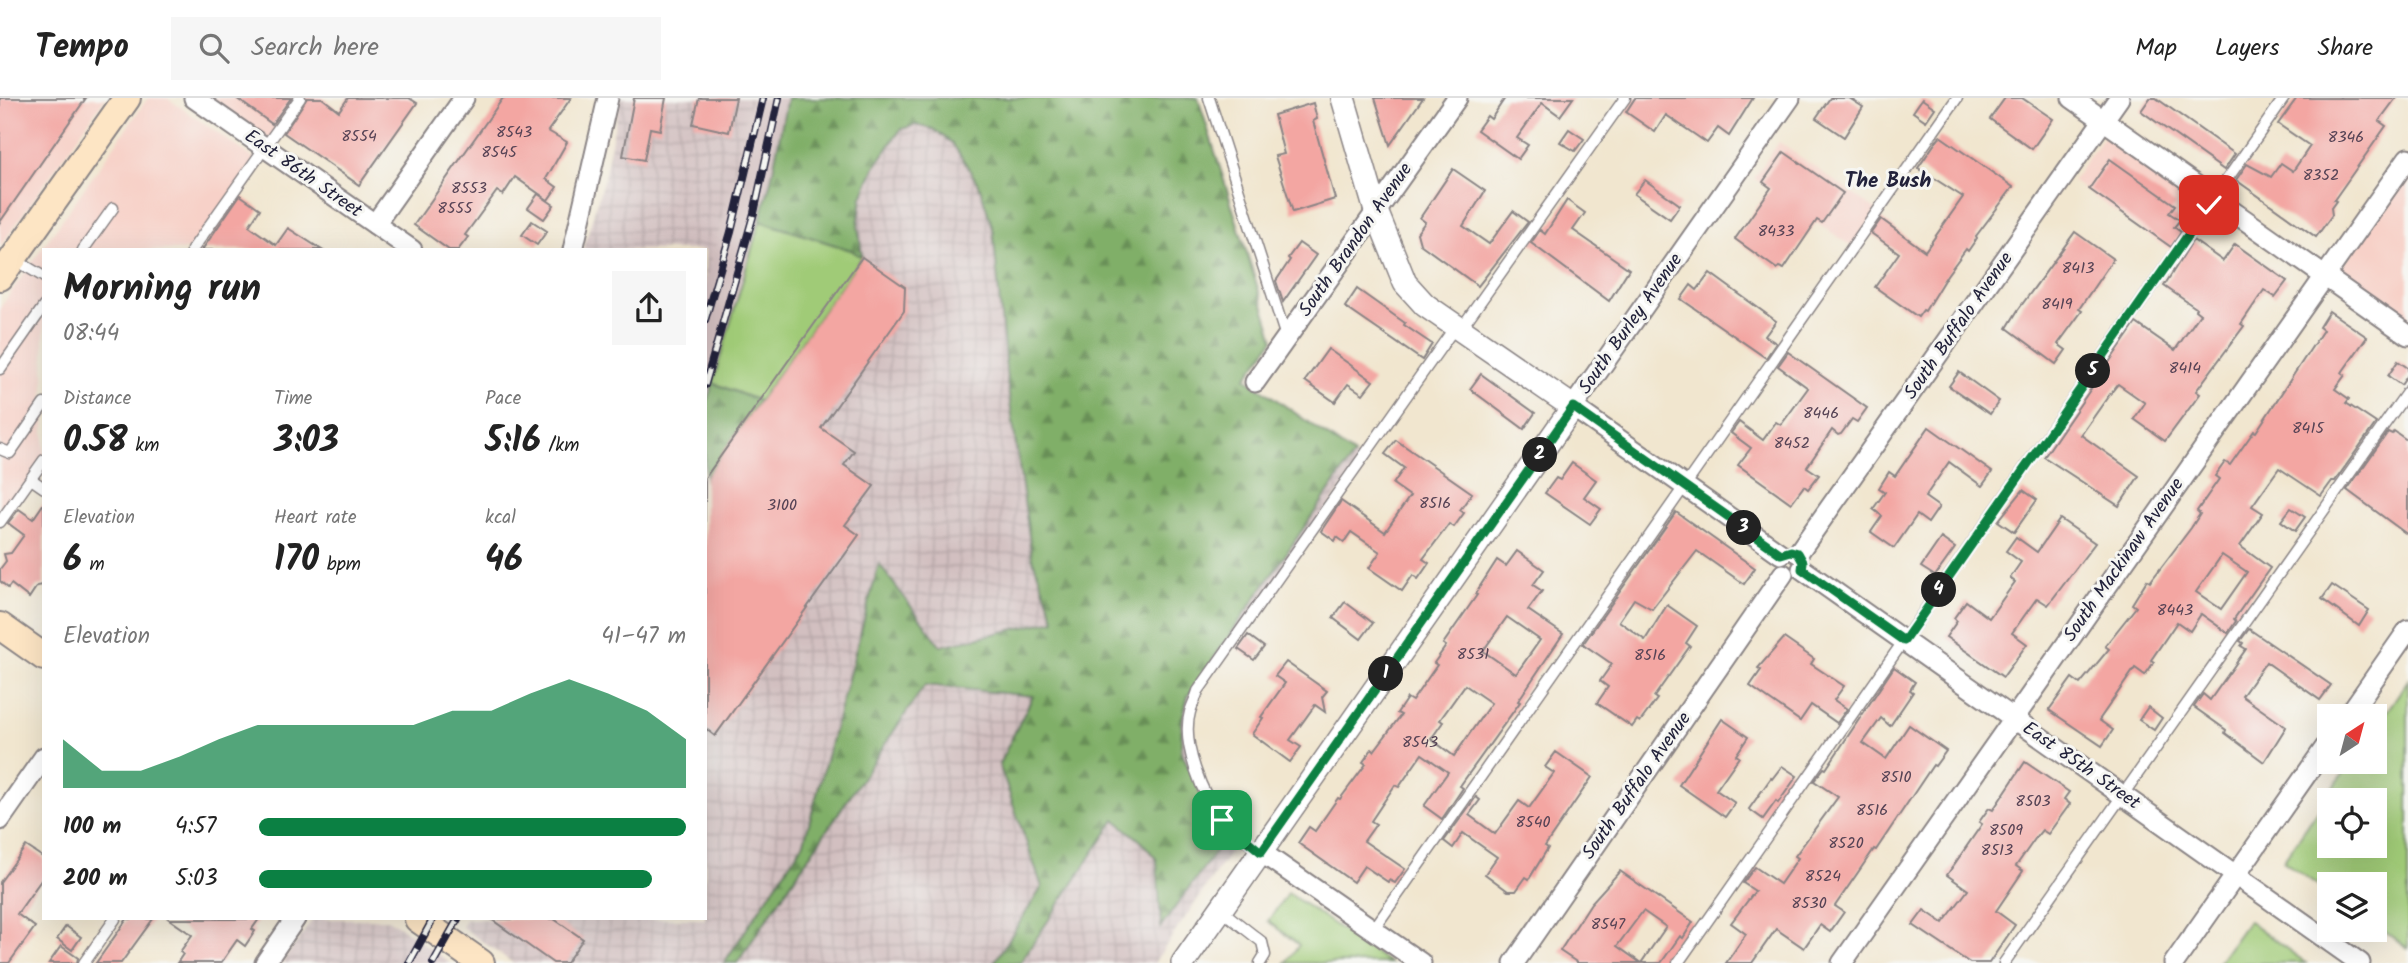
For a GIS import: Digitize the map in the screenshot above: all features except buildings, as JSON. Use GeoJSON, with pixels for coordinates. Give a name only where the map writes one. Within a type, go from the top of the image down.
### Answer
{"type":"FeatureCollection","features":[{"type":"Feature","properties":{"kind":"main road"},"geometry":{"type":"LineString","coordinates":[[7,268],[127,98]]}},
{"type":"Feature","properties":{"kind":"main road"},"geometry":{"type":"LineString","coordinates":[[0,626],[42,656]]}},
{"type":"Feature","properties":{"kind":"main road"},"geometry":{"type":"LineString","coordinates":[[419,920],[481,963]]}},
{"type":"Feature","properties":{"kind":"street","name":"East 86th Street"},"geometry":{"type":"LineString","coordinates":[[194,98],[409,248]]}},
{"type":"Feature","properties":{"kind":"street"},"geometry":{"type":"LineString","coordinates":[[375,224],[464,98]]}},
{"type":"Feature","properties":{"kind":"street"},"geometry":{"type":"LineString","coordinates":[[573,248],[608,98]]}},
{"type":"Feature","properties":{"kind":"street"},"geometry":{"type":"LineString","coordinates":[[1343,98],[1376,211],[1405,283],[1425,305],[1457,329],[1573,407]]}},
{"type":"Feature","properties":{"kind":"street","name":"South Brandon Avenue"},"geometry":{"type":"LineString","coordinates":[[1255,382],[1457,98]]}},
{"type":"Feature","properties":{"kind":"street","name":"South Burley Avenue"},"geometry":{"type":"LineString","coordinates":[[1183,963],[1790,98]]}},
{"type":"Feature","properties":{"kind":"street"},"geometry":{"type":"LineString","coordinates":[[2072,98],[2408,335]]}},
{"type":"Feature","properties":{"kind":"street","name":"South Buffalo Avenue"},"geometry":{"type":"LineString","coordinates":[[1514,963],[1791,562],[2119,98]]}},
{"type":"Feature","properties":{"kind":"street","name":"South Mackinaw Avenue"},"geometry":{"type":"LineString","coordinates":[[1842,963],[2408,158]]}},
{"type":"Feature","properties":{"kind":"street","name":"East 85th Street"},"geometry":{"type":"LineString","coordinates":[[1573,407],[2360,963]]}},
{"type":"Feature","properties":{"kind":"street"},"geometry":{"type":"LineString","coordinates":[[2356,704],[2408,630]]}},
{"type":"Feature","properties":{"kind":"street"},"geometry":{"type":"LineString","coordinates":[[2174,963],[2317,759]]}},
{"type":"Feature","properties":{"kind":"street"},"geometry":{"type":"LineString","coordinates":[[0,820],[42,760]]}},
{"type":"Feature","properties":{"kind":"street"},"geometry":{"type":"LineString","coordinates":[[1261,852],[1421,963]]}},
{"type":"Feature","properties":{"kind":"street"},"geometry":{"type":"LineString","coordinates":[[265,963],[294,920]]}},
{"type":"Feature","properties":{"kind":"lane"},"geometry":{"type":"LineString","coordinates":[[193,248],[300,98]]}},
{"type":"Feature","properties":{"kind":"lane"},"geometry":{"type":"LineString","coordinates":[[1209,98],[1286,338]]}},
{"type":"Feature","properties":{"kind":"lane"},"geometry":{"type":"LineString","coordinates":[[1261,852],[1222,820],[1206,793],[1191,757],[1189,713],[1198,691],[1625,98]]}},
{"type":"Feature","properties":{"kind":"lane"},"geometry":{"type":"LineString","coordinates":[[1373,930],[1957,98]]}},
{"type":"Feature","properties":{"kind":"lane"},"geometry":{"type":"LineString","coordinates":[[1678,963],[2284,98]]}},
{"type":"Feature","properties":{"kind":"lane"},"geometry":{"type":"LineString","coordinates":[[84,248],[113,208]]}},
{"type":"Feature","properties":{"kind":"lane"},"geometry":{"type":"LineString","coordinates":[[7,268],[42,277]]}},
{"type":"Feature","properties":{"kind":"lane"},"geometry":{"type":"LineString","coordinates":[[0,369],[42,309]]}},
{"type":"Feature","properties":{"kind":"lane"},"geometry":{"type":"LineString","coordinates":[[2004,963],[2408,391]]}},
{"type":"Feature","properties":{"kind":"lane"},"geometry":{"type":"LineString","coordinates":[[0,449],[10,453],[42,407]]}},
{"type":"Feature","properties":{"kind":"lane"},"geometry":{"type":"LineString","coordinates":[[0,522],[42,463]]}},
{"type":"Feature","properties":{"kind":"lane"},"geometry":{"type":"LineString","coordinates":[[31,479],[42,487]]}},
{"type":"Feature","properties":{"kind":"lane"},"geometry":{"type":"LineString","coordinates":[[1221,910],[1262,942],[1265,955],[1260,963]]}},
{"type":"Feature","properties":{"kind":"lane"},"geometry":{"type":"LineString","coordinates":[[84,963],[114,920]]}},
{"type":"Feature","properties":{"kind":"shaded area"},"geometry":{"type":"Polygon","coordinates":[[[0,98],[105,98],[0,247],[0,98]]]}},
{"type":"Feature","properties":{"kind":"shaded area"},"geometry":{"type":"Polygon","coordinates":[[[148,98],[167,98],[256,160],[193,248],[42,248],[148,98]]]}},
{"type":"Feature","properties":{"kind":"shaded area"},"geometry":{"type":"Polygon","coordinates":[[[211,98],[300,98],[271,140],[211,98]]]}},
{"type":"Feature","properties":{"kind":"shaded area"},"geometry":{"type":"Polygon","coordinates":[[[620,98],[751,98],[738,162],[707,278],[707,248],[584,248],[604,178],[620,98]]]}},
{"type":"Feature","properties":{"kind":"shaded area"},"geometry":{"type":"Polygon","coordinates":[[[751,98],[787,98],[772,176],[729,336],[707,402],[707,278],[738,162],[751,98]]]}},
{"type":"Feature","properties":{"kind":"shaded area"},"geometry":{"type":"Polygon","coordinates":[[[787,98],[1159,98],[1246,378],[1361,461],[1199,691],[1189,713],[1191,757],[1222,820],[1241,836],[1154,963],[513,963],[462,927],[466,920],[707,920],[707,402],[729,336],[772,176],[787,98]]]}},
{"type":"Feature","properties":{"kind":"shaded area"},"geometry":{"type":"Polygon","coordinates":[[[2106,133],[2209,205],[2175,254],[2072,181],[2106,133]]]}},
{"type":"Feature","properties":{"kind":"shaded area"},"geometry":{"type":"Polygon","coordinates":[[[1779,142],[1877,211],[1852,247],[1754,178],[1779,142]]]}},
{"type":"Feature","properties":{"kind":"shaded area"},"geometry":{"type":"Polygon","coordinates":[[[2408,172],[2408,319],[2339,270],[2408,172]]]}},
{"type":"Feature","properties":{"kind":"shaded area"},"geometry":{"type":"Polygon","coordinates":[[[42,248],[42,463],[0,522],[0,308],[42,248]]]}},
{"type":"Feature","properties":{"kind":"shaded area"},"geometry":{"type":"Polygon","coordinates":[[[312,920],[389,920],[414,937],[400,963],[282,963],[312,920]]]}},
{"type":"Feature","properties":{"kind":"shaded area"},"geometry":{"type":"Polygon","coordinates":[[[414,937],[450,963],[400,963],[414,937]]]}},
{"type":"Feature","properties":{"kind":"green space"},"geometry":{"type":"Polygon","coordinates":[[[787,98],[1198,98],[1274,339],[1246,378],[1354,455],[1188,696],[1182,720],[1181,751],[1204,800],[1230,831],[1161,927],[1157,860],[1142,842],[1115,820],[1020,963],[994,963],[1042,887],[999,764],[1033,696],[925,685],[737,963],[724,963],[804,842],[879,564],[941,646],[1055,620],[1032,557],[1007,381],[993,229],[980,188],[952,143],[933,129],[916,125],[901,129],[874,168],[862,197],[858,225],[862,257],[851,250],[760,221],[787,98]]]}},
{"type":"Feature","properties":{"kind":"green space"},"geometry":{"type":"Polygon","coordinates":[[[760,221],[851,250],[862,257],[759,401],[713,383],[760,221]]]}},
{"type":"Feature","properties":{"kind":"green space"},"geometry":{"type":"Polygon","coordinates":[[[713,383],[759,401],[707,475],[707,402],[713,383]]]}},
{"type":"Feature","properties":{"kind":"green space"},"geometry":{"type":"Polygon","coordinates":[[[2408,680],[2408,948],[2387,933],[2387,872],[2317,872],[2317,885],[2283,861],[2317,812],[2317,858],[2387,858],[2387,788],[2333,788],[2343,774],[2387,774],[2387,711],[2408,680]]]}},
{"type":"Feature","properties":{"kind":"green space"},"geometry":{"type":"Polygon","coordinates":[[[1288,893],[1390,963],[1286,963],[1299,945],[1268,921],[1288,893]]]}},
{"type":"Feature","properties":{"kind":"green space"},"geometry":{"type":"Polygon","coordinates":[[[2249,921],[2306,963],[2218,963],[2249,921]]]}},
{"type":"Feature","properties":{"kind":"railway"},"geometry":{"type":"LineString","coordinates":[[707,313],[731,232],[763,98]]}},
{"type":"Feature","properties":{"kind":"railway"},"geometry":{"type":"LineString","coordinates":[[707,378],[754,213],[779,98]]}},
{"type":"Feature","properties":{"kind":"railway"},"geometry":{"type":"LineString","coordinates":[[409,963],[432,920]]}},
{"type":"Feature","properties":{"kind":"railway"},"geometry":{"type":"LineString","coordinates":[[433,963],[457,920]]}},
{"type":"Feature","properties":{"kind":"district","name":"The Bush"},"geometry":{"type":"Point","coordinates":[1888,181]}},
{"type":"Feature","properties":{"kind":"route"},"geometry":{"type":"LineString","coordinates":[[1222,820],[1261,852],[1573,407],[1781,554],[1795,551],[1801,555],[1802,569],[1904,641],[2209,205]]}}]}
